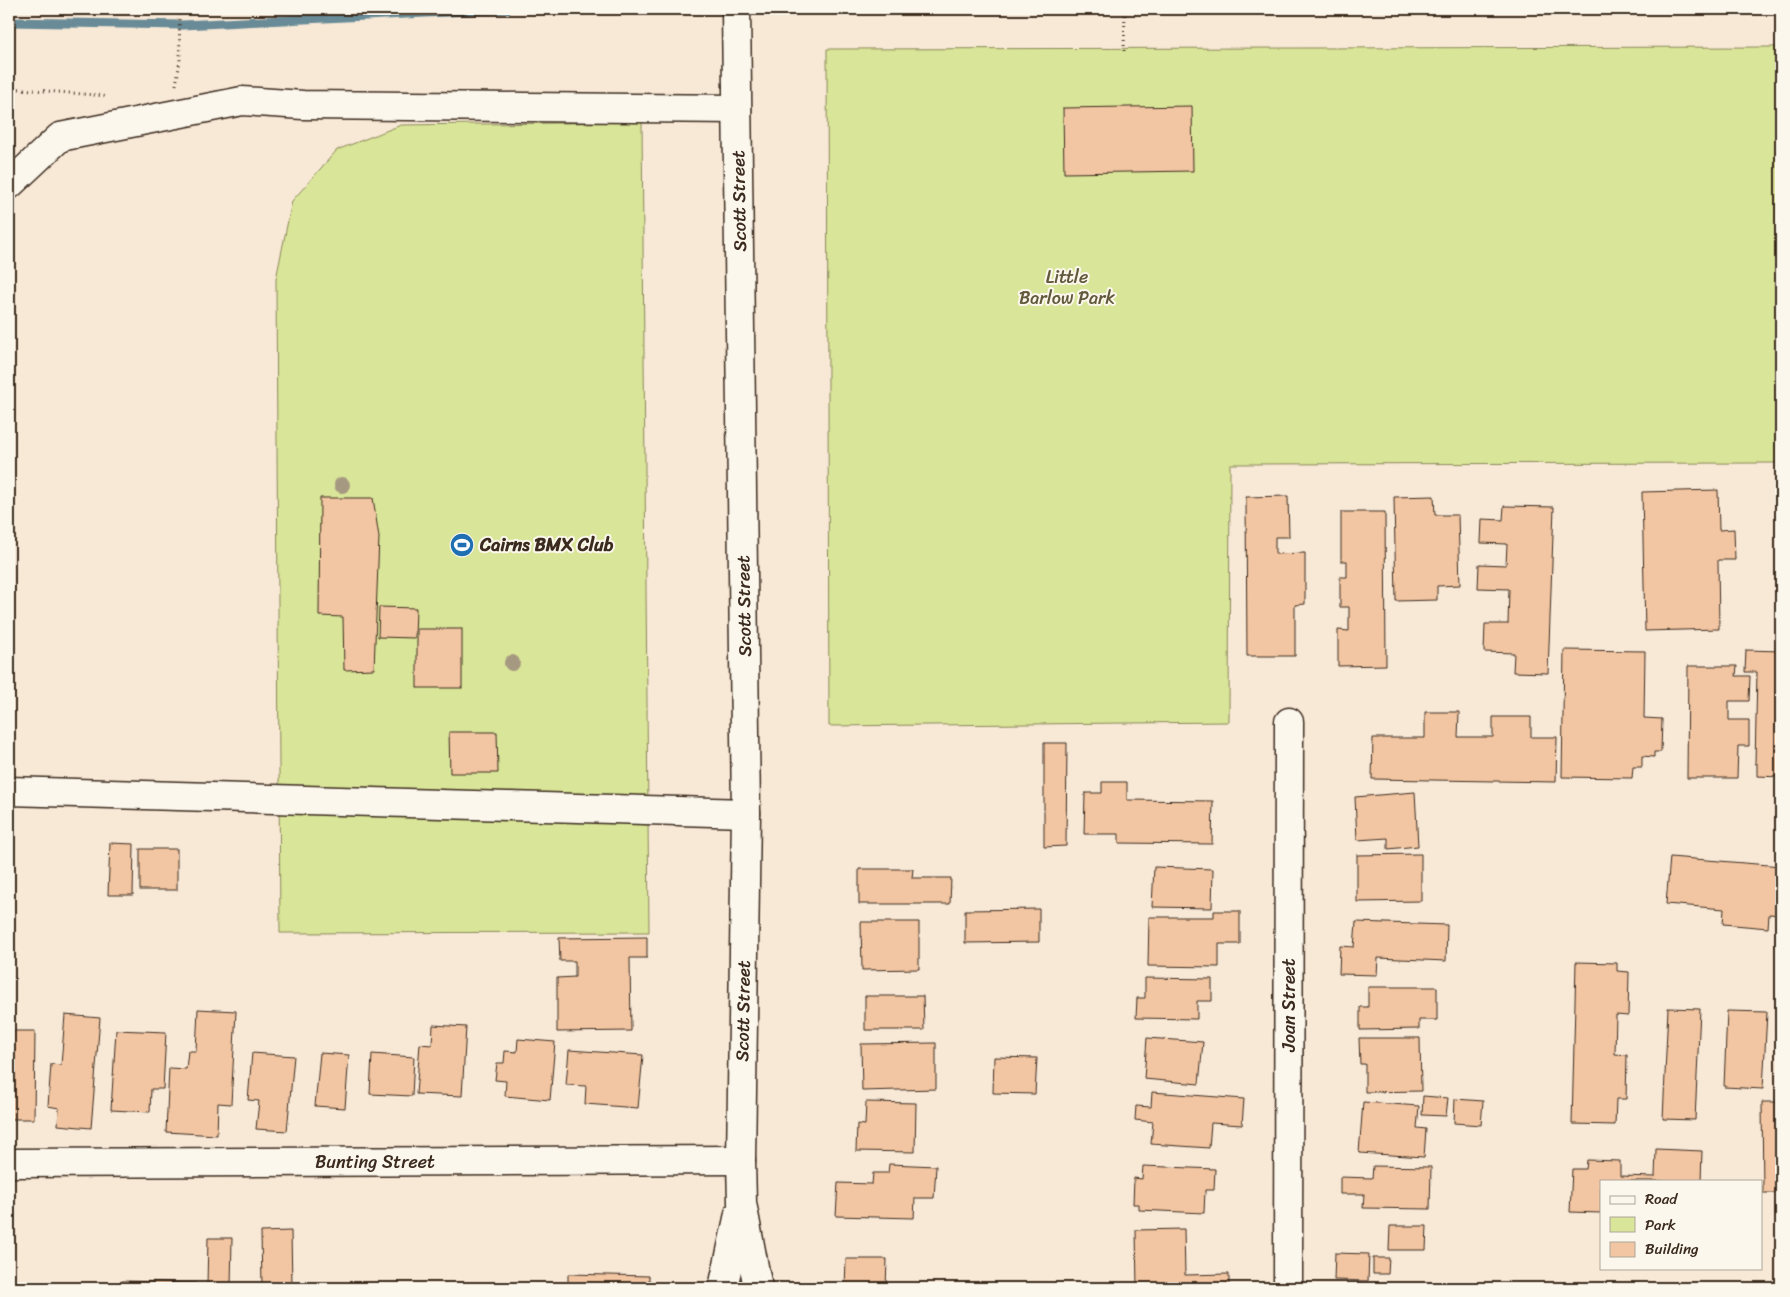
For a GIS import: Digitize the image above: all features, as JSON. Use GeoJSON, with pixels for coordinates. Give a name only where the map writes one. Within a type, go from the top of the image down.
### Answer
{"type":"FeatureCollection","features":[{"type":"Feature","properties":{"kind":"street","name":"Scott Street"},"geometry":{"type":"LineString","coordinates":[[736,22],[746,813],[741,1160],[742,1203],[758,1288]]}},
{"type":"Feature","properties":{"kind":"street"},"geometry":{"type":"LineString","coordinates":[[9,185],[60,137],[242,100],[303,105],[737,109]]}},
{"type":"Feature","properties":{"kind":"street","name":"Joan Street"},"geometry":{"type":"LineString","coordinates":[[1288,1288],[1289,722]]}},
{"type":"Feature","properties":{"kind":"street"},"geometry":{"type":"LineString","coordinates":[[9,791],[746,813]]}},
{"type":"Feature","properties":{"kind":"street","name":"Bunting Street"},"geometry":{"type":"LineString","coordinates":[[9,1162],[741,1160]]}},
{"type":"Feature","properties":{"kind":"street","name":"Scott Street"},"geometry":{"type":"LineString","coordinates":[[723,1288],[742,1203]]}},
{"type":"Feature","properties":{"kind":"path"},"geometry":{"type":"LineString","coordinates":[[175,94],[180,61],[179,9]]}},
{"type":"Feature","properties":{"kind":"path"},"geometry":{"type":"LineString","coordinates":[[1124,9],[1124,52]]}},
{"type":"Feature","properties":{"kind":"path"},"geometry":{"type":"LineString","coordinates":[[9,88],[115,97]]}},
{"type":"Feature","properties":{"kind":"green space","name":"Little Barlow Park"},"geometry":{"type":"Polygon","coordinates":[[[1781,47],[1781,463],[1230,464],[1229,722],[829,726],[827,49],[1781,47]]]}},
{"type":"Feature","properties":{"kind":"green space","name":"Cairns BMX Club"},"geometry":{"type":"Polygon","coordinates":[[[642,122],[649,932],[280,933],[276,279],[292,201],[337,150],[401,125],[642,122]]]}},
{"type":"Feature","properties":{"kind":"building"},"geometry":{"type":"Polygon","coordinates":[[[1192,106],[1193,171],[1064,173],[1063,108],[1192,106]]]}},
{"type":"Feature","properties":{"kind":"building"},"geometry":{"type":"Polygon","coordinates":[[[1718,490],[1719,530],[1734,529],[1735,560],[1718,560],[1719,629],[1645,631],[1642,492],[1718,490]]]}},
{"type":"Feature","properties":{"kind":"building"},"geometry":{"type":"Polygon","coordinates":[[[1288,496],[1289,537],[1275,537],[1275,554],[1305,553],[1305,604],[1295,605],[1295,656],[1247,656],[1246,497],[1288,496]]]}},
{"type":"Feature","properties":{"kind":"building"},"geometry":{"type":"Polygon","coordinates":[[[1434,496],[1435,515],[1458,515],[1460,585],[1437,586],[1437,600],[1396,601],[1394,497],[1434,496]]]}},
{"type":"Feature","properties":{"kind":"building"},"geometry":{"type":"Polygon","coordinates":[[[320,498],[373,498],[379,537],[374,669],[344,670],[343,617],[319,616],[320,498]]]}},
{"type":"Feature","properties":{"kind":"building"},"geometry":{"type":"Polygon","coordinates":[[[1504,506],[1554,507],[1548,673],[1513,672],[1514,653],[1484,652],[1485,624],[1508,624],[1509,589],[1478,588],[1479,564],[1506,565],[1507,544],[1481,543],[1482,519],[1503,520],[1504,506]]]}},
{"type":"Feature","properties":{"kind":"building"},"geometry":{"type":"Polygon","coordinates":[[[1341,512],[1385,512],[1386,665],[1338,666],[1338,630],[1349,631],[1349,607],[1340,607],[1340,577],[1347,577],[1347,561],[1341,561],[1341,512]]]}},
{"type":"Feature","properties":{"kind":"building"},"geometry":{"type":"Polygon","coordinates":[[[379,607],[416,608],[415,638],[378,637],[379,607]]]}},
{"type":"Feature","properties":{"kind":"building"},"geometry":{"type":"Polygon","coordinates":[[[417,629],[462,629],[462,688],[417,688],[417,629]]]}},
{"type":"Feature","properties":{"kind":"building"},"geometry":{"type":"Polygon","coordinates":[[[1564,650],[1645,651],[1644,718],[1662,719],[1661,752],[1654,752],[1654,757],[1642,756],[1642,767],[1633,767],[1632,778],[1562,777],[1564,650]]]}},
{"type":"Feature","properties":{"kind":"building"},"geometry":{"type":"Polygon","coordinates":[[[1746,650],[1781,651],[1781,777],[1757,776],[1757,763],[1755,764],[1757,672],[1745,672],[1746,650]]]}},
{"type":"Feature","properties":{"kind":"building"},"geometry":{"type":"Polygon","coordinates":[[[1688,666],[1737,666],[1736,676],[1750,676],[1749,701],[1729,701],[1729,720],[1749,720],[1749,746],[1738,746],[1737,778],[1687,778],[1688,666]]]}},
{"type":"Feature","properties":{"kind":"building"},"geometry":{"type":"Polygon","coordinates":[[[1425,712],[1459,712],[1458,737],[1493,737],[1493,717],[1531,717],[1531,737],[1557,737],[1556,782],[1372,779],[1373,738],[1425,738],[1425,712]]]}},
{"type":"Feature","properties":{"kind":"building"},"geometry":{"type":"Polygon","coordinates":[[[449,732],[497,732],[498,773],[450,773],[449,732]]]}},
{"type":"Feature","properties":{"kind":"building"},"geometry":{"type":"Polygon","coordinates":[[[1044,743],[1067,743],[1066,846],[1044,847],[1044,743]]]}},
{"type":"Feature","properties":{"kind":"building"},"geometry":{"type":"Polygon","coordinates":[[[1102,782],[1127,782],[1127,800],[1213,801],[1212,844],[1119,843],[1119,834],[1084,834],[1085,793],[1102,793],[1102,782]]]}},
{"type":"Feature","properties":{"kind":"building"},"geometry":{"type":"Polygon","coordinates":[[[1415,792],[1418,846],[1388,849],[1388,838],[1357,840],[1355,797],[1415,792]]]}},
{"type":"Feature","properties":{"kind":"building"},"geometry":{"type":"Polygon","coordinates":[[[110,843],[134,844],[133,895],[108,895],[110,843]]]}},
{"type":"Feature","properties":{"kind":"building"},"geometry":{"type":"Polygon","coordinates":[[[140,849],[177,849],[177,890],[140,890],[140,849]]]}},
{"type":"Feature","properties":{"kind":"building"},"geometry":{"type":"Polygon","coordinates":[[[1421,854],[1421,901],[1357,902],[1357,855],[1421,854]]]}},
{"type":"Feature","properties":{"kind":"building"},"geometry":{"type":"Polygon","coordinates":[[[1670,857],[1781,866],[1781,915],[1769,914],[1768,928],[1723,924],[1724,909],[1666,904],[1670,857]]]}},
{"type":"Feature","properties":{"kind":"building"},"geometry":{"type":"Polygon","coordinates":[[[1154,867],[1213,869],[1212,908],[1152,907],[1154,867]]]}},
{"type":"Feature","properties":{"kind":"building"},"geometry":{"type":"Polygon","coordinates":[[[859,869],[913,869],[912,878],[951,878],[950,904],[859,904],[859,869]]]}},
{"type":"Feature","properties":{"kind":"building"},"geometry":{"type":"Polygon","coordinates":[[[1039,909],[1039,942],[965,943],[965,910],[1039,909]]]}},
{"type":"Feature","properties":{"kind":"building"},"geometry":{"type":"Polygon","coordinates":[[[1214,911],[1240,911],[1240,944],[1219,944],[1219,967],[1148,966],[1149,917],[1214,917],[1214,911]]]}},
{"type":"Feature","properties":{"kind":"building"},"geometry":{"type":"Polygon","coordinates":[[[861,922],[919,922],[919,969],[862,970],[861,922]]]}},
{"type":"Feature","properties":{"kind":"building"},"geometry":{"type":"Polygon","coordinates":[[[1356,922],[1447,925],[1446,961],[1378,958],[1377,975],[1339,974],[1340,946],[1354,947],[1356,922]]]}},
{"type":"Feature","properties":{"kind":"building"},"geometry":{"type":"Polygon","coordinates":[[[647,937],[647,958],[630,958],[631,1031],[557,1032],[557,978],[575,977],[575,961],[560,961],[559,938],[647,937]]]}},
{"type":"Feature","properties":{"kind":"building"},"geometry":{"type":"Polygon","coordinates":[[[1576,962],[1617,963],[1617,971],[1629,972],[1628,1016],[1616,1015],[1615,1054],[1627,1055],[1626,1099],[1616,1099],[1615,1125],[1572,1124],[1576,962]]]}},
{"type":"Feature","properties":{"kind":"building"},"geometry":{"type":"Polygon","coordinates":[[[1145,978],[1212,979],[1212,1001],[1197,1001],[1197,1019],[1136,1018],[1137,998],[1145,998],[1145,978]]]}},
{"type":"Feature","properties":{"kind":"building"},"geometry":{"type":"Polygon","coordinates":[[[1368,987],[1437,987],[1437,1020],[1419,1020],[1419,1029],[1360,1030],[1360,1007],[1368,1007],[1368,987]]]}},
{"type":"Feature","properties":{"kind":"building"},"geometry":{"type":"Polygon","coordinates":[[[865,996],[923,996],[924,1030],[865,1030],[865,996]]]}},
{"type":"Feature","properties":{"kind":"building"},"geometry":{"type":"Polygon","coordinates":[[[1668,1008],[1700,1009],[1695,1120],[1663,1119],[1668,1008]]]}},
{"type":"Feature","properties":{"kind":"building"},"geometry":{"type":"Polygon","coordinates":[[[198,1009],[236,1011],[231,1104],[218,1103],[217,1135],[166,1132],[169,1068],[186,1069],[188,1051],[196,1051],[198,1009]]]}},
{"type":"Feature","properties":{"kind":"building"},"geometry":{"type":"Polygon","coordinates":[[[1727,1011],[1767,1012],[1763,1089],[1724,1087],[1727,1011]]]}},
{"type":"Feature","properties":{"kind":"building"},"geometry":{"type":"Polygon","coordinates":[[[65,1015],[100,1018],[91,1128],[58,1125],[59,1108],[48,1106],[51,1064],[61,1065],[65,1015]]]}},
{"type":"Feature","properties":{"kind":"building"},"geometry":{"type":"Polygon","coordinates":[[[433,1025],[466,1027],[462,1096],[416,1094],[420,1044],[432,1045],[433,1025]]]}},
{"type":"Feature","properties":{"kind":"building"},"geometry":{"type":"Polygon","coordinates":[[[116,1030],[166,1032],[163,1089],[151,1089],[150,1112],[111,1110],[116,1030]]]}},
{"type":"Feature","properties":{"kind":"building"},"geometry":{"type":"Polygon","coordinates":[[[9,1031],[35,1031],[34,1119],[9,1119],[9,1031]]]}},
{"type":"Feature","properties":{"kind":"building"},"geometry":{"type":"Polygon","coordinates":[[[1147,1038],[1203,1042],[1199,1084],[1144,1079],[1147,1038]]]}},
{"type":"Feature","properties":{"kind":"building"},"geometry":{"type":"Polygon","coordinates":[[[1359,1038],[1420,1038],[1421,1091],[1365,1092],[1365,1064],[1360,1064],[1359,1038]]]}},
{"type":"Feature","properties":{"kind":"building"},"geometry":{"type":"Polygon","coordinates":[[[518,1039],[555,1042],[550,1100],[505,1096],[506,1081],[495,1080],[497,1063],[504,1063],[505,1051],[517,1052],[518,1039]]]}},
{"type":"Feature","properties":{"kind":"building"},"geometry":{"type":"Polygon","coordinates":[[[936,1043],[936,1089],[862,1091],[861,1044],[936,1043]]]}},
{"type":"Feature","properties":{"kind":"building"},"geometry":{"type":"Polygon","coordinates":[[[569,1050],[643,1055],[638,1108],[585,1104],[586,1086],[566,1085],[569,1050]]]}},
{"type":"Feature","properties":{"kind":"building"},"geometry":{"type":"Polygon","coordinates":[[[252,1053],[294,1056],[287,1131],[256,1129],[259,1101],[248,1100],[252,1053]]]}},
{"type":"Feature","properties":{"kind":"building"},"geometry":{"type":"Polygon","coordinates":[[[320,1053],[349,1055],[345,1108],[315,1106],[320,1053]]]}},
{"type":"Feature","properties":{"kind":"building"},"geometry":{"type":"Polygon","coordinates":[[[372,1054],[414,1057],[412,1096],[370,1094],[372,1054]]]}},
{"type":"Feature","properties":{"kind":"building"},"geometry":{"type":"Polygon","coordinates":[[[994,1057],[1037,1058],[1035,1094],[993,1093],[994,1057]]]}},
{"type":"Feature","properties":{"kind":"building"},"geometry":{"type":"Polygon","coordinates":[[[1152,1092],[1244,1099],[1242,1125],[1211,1123],[1209,1148],[1151,1144],[1153,1122],[1135,1120],[1136,1106],[1151,1107],[1152,1092]]]}},
{"type":"Feature","properties":{"kind":"building"},"geometry":{"type":"Polygon","coordinates":[[[1423,1096],[1448,1098],[1446,1116],[1422,1115],[1423,1096]]]}},
{"type":"Feature","properties":{"kind":"building"},"geometry":{"type":"Polygon","coordinates":[[[1455,1099],[1483,1101],[1481,1125],[1454,1123],[1455,1099]]]}},
{"type":"Feature","properties":{"kind":"building"},"geometry":{"type":"Polygon","coordinates":[[[866,1102],[916,1103],[915,1152],[856,1151],[857,1124],[865,1125],[866,1102]]]}},
{"type":"Feature","properties":{"kind":"building"},"geometry":{"type":"Polygon","coordinates":[[[1363,1102],[1419,1106],[1417,1128],[1426,1129],[1424,1157],[1359,1153],[1363,1102]]]}},
{"type":"Feature","properties":{"kind":"building"},"geometry":{"type":"Polygon","coordinates":[[[1762,1102],[1781,1102],[1781,1193],[1763,1193],[1762,1102]]]}},
{"type":"Feature","properties":{"kind":"building"},"geometry":{"type":"Polygon","coordinates":[[[1656,1149],[1702,1151],[1701,1180],[1600,1180],[1600,1213],[1570,1212],[1572,1169],[1586,1169],[1587,1160],[1620,1161],[1620,1176],[1655,1177],[1656,1149]]]}},
{"type":"Feature","properties":{"kind":"building"},"geometry":{"type":"Polygon","coordinates":[[[889,1164],[936,1166],[934,1198],[915,1198],[914,1218],[836,1216],[838,1183],[872,1184],[873,1173],[888,1173],[889,1164]]]}},
{"type":"Feature","properties":{"kind":"building"},"geometry":{"type":"Polygon","coordinates":[[[1143,1166],[1215,1169],[1214,1190],[1205,1190],[1204,1213],[1139,1210],[1139,1204],[1133,1204],[1134,1178],[1142,1179],[1143,1166]]]}},
{"type":"Feature","properties":{"kind":"building"},"geometry":{"type":"Polygon","coordinates":[[[1373,1166],[1431,1167],[1430,1209],[1363,1208],[1364,1194],[1340,1194],[1340,1177],[1372,1178],[1373,1166]]]}},
{"type":"Feature","properties":{"kind":"building"},"geometry":{"type":"Polygon","coordinates":[[[1390,1226],[1427,1226],[1426,1250],[1389,1250],[1390,1226]]]}},
{"type":"Feature","properties":{"kind":"building"},"geometry":{"type":"Polygon","coordinates":[[[1184,1229],[1185,1275],[1229,1274],[1229,1288],[1137,1288],[1136,1230],[1184,1229]]]}},
{"type":"Feature","properties":{"kind":"building"},"geometry":{"type":"Polygon","coordinates":[[[291,1231],[292,1286],[262,1287],[261,1232],[291,1231]]]}},
{"type":"Feature","properties":{"kind":"building"},"geometry":{"type":"Polygon","coordinates":[[[208,1238],[232,1238],[231,1286],[207,1286],[208,1238]]]}},
{"type":"Feature","properties":{"kind":"building"},"geometry":{"type":"Polygon","coordinates":[[[1335,1253],[1369,1254],[1368,1281],[1334,1280],[1335,1253]]]}},
{"type":"Feature","properties":{"kind":"building"},"geometry":{"type":"Polygon","coordinates":[[[1373,1258],[1389,1258],[1388,1274],[1373,1274],[1373,1258]]]}},
{"type":"Feature","properties":{"kind":"building"},"geometry":{"type":"Polygon","coordinates":[[[846,1259],[887,1259],[886,1288],[845,1288],[846,1259]]]}},
{"type":"Feature","properties":{"kind":"building"},"geometry":{"type":"Polygon","coordinates":[[[568,1274],[649,1276],[649,1288],[568,1288],[568,1274]]]}},
{"type":"Feature","properties":{"kind":"building"},"geometry":{"type":"Polygon","coordinates":[[[122,1281],[196,1283],[196,1288],[121,1288],[122,1281]]]}},
{"type":"Feature","properties":{"kind":"building"},"geometry":{"type":"Polygon","coordinates":[[[295,1284],[336,1284],[336,1288],[295,1288],[295,1284]]]}},
{"type":"Feature","properties":{"kind":"waterway"},"geometry":{"type":"LineString","coordinates":[[9,22],[183,25],[508,9]]}},
{"type":"Feature","properties":{"kind":"place","name":"Cairns BMX Club"},"geometry":{"type":"Point","coordinates":[462,545]}}]}
